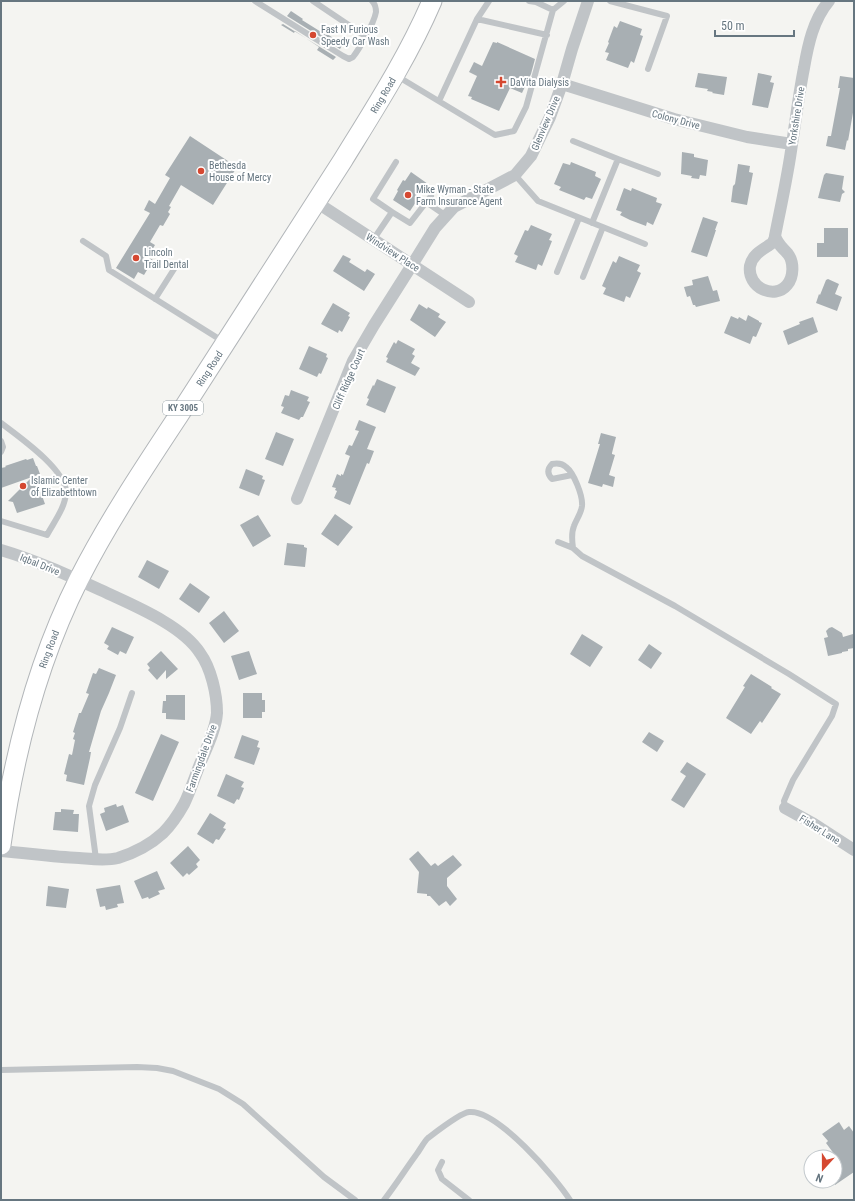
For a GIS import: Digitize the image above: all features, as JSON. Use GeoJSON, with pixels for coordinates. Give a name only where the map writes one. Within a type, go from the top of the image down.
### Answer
{"type":"FeatureCollection","features":[{"type":"Feature","properties":{"kind":"main road","name":"Ring Road"},"geometry":{"type":"LineString","coordinates":[[1,845],[7,801],[14,766],[33,695],[50,646],[79,580],[101,539],[131,489],[316,202],[395,75],[412,44],[432,1]]}},
{"type":"Feature","properties":{"kind":"street","name":"Glenview Drive"},"geometry":{"type":"LineString","coordinates":[[412,265],[445,215],[465,200],[516,175],[531,156],[545,130],[562,84],[588,1]]}},
{"type":"Feature","properties":{"kind":"street","name":"Yorkshire Drive"},"geometry":{"type":"LineString","coordinates":[[776,236],[808,48],[818,20],[825,6],[830,1]]}},
{"type":"Feature","properties":{"kind":"street","name":"Colony Drive"},"geometry":{"type":"LineString","coordinates":[[562,84],[674,120],[747,137],[792,144]]}},
{"type":"Feature","properties":{"kind":"street","name":"Windview Place"},"geometry":{"type":"LineString","coordinates":[[316,202],[469,302]]}},
{"type":"Feature","properties":{"kind":"street"},"geometry":{"type":"LineString","coordinates":[[776,236],[777,243],[787,252],[790,258],[792,274],[787,286],[782,290],[768,291],[756,286],[750,275],[750,266],[756,255],[773,242],[776,236]]}},
{"type":"Feature","properties":{"kind":"street","name":"Cliff Ridge Court"},"geometry":{"type":"LineString","coordinates":[[296,499],[353,361],[374,324],[412,265]]}},
{"type":"Feature","properties":{"kind":"street","name":"Iqbal Drive"},"geometry":{"type":"LineString","coordinates":[[1,550],[24,557],[79,580]]}},
{"type":"Feature","properties":{"kind":"street","name":"Farmingdale Drive"},"geometry":{"type":"LineString","coordinates":[[1,851],[66,858],[102,860],[118,858],[149,843],[163,833],[184,803],[212,732],[217,715],[216,698],[207,667],[200,653],[188,639],[170,626],[138,608],[79,580]]}},
{"type":"Feature","properties":{"kind":"street","name":"Fisher Lane"},"geometry":{"type":"LineString","coordinates":[[786,808],[854,850]]}},
{"type":"Feature","properties":{"kind":"lane"},"geometry":{"type":"LineString","coordinates":[[255,1],[262,3],[349,59],[354,58],[373,20],[376,12],[375,5],[372,1]]}},
{"type":"Feature","properties":{"kind":"lane"},"geometry":{"type":"LineString","coordinates":[[313,1],[365,36]]}},
{"type":"Feature","properties":{"kind":"lane"},"geometry":{"type":"LineString","coordinates":[[439,101],[477,19],[489,1]]}},
{"type":"Feature","properties":{"kind":"lane"},"geometry":{"type":"LineString","coordinates":[[529,1],[536,2],[554,10]]}},
{"type":"Feature","properties":{"kind":"lane"},"geometry":{"type":"LineString","coordinates":[[395,75],[495,135],[514,131],[526,107],[554,10],[564,1]]}},
{"type":"Feature","properties":{"kind":"lane"},"geometry":{"type":"LineString","coordinates":[[588,1],[594,1]]}},
{"type":"Feature","properties":{"kind":"lane"},"geometry":{"type":"LineString","coordinates":[[610,1],[666,16],[648,69]]}},
{"type":"Feature","properties":{"kind":"lane"},"geometry":{"type":"LineString","coordinates":[[477,19],[547,35]]}},
{"type":"Feature","properties":{"kind":"lane"},"geometry":{"type":"LineString","coordinates":[[573,141],[658,174]]}},
{"type":"Feature","properties":{"kind":"lane"},"geometry":{"type":"LineString","coordinates":[[592,223],[618,159]]}},
{"type":"Feature","properties":{"kind":"lane"},"geometry":{"type":"LineString","coordinates":[[396,162],[373,199],[410,223],[430,196]]}},
{"type":"Feature","properties":{"kind":"lane"},"geometry":{"type":"LineString","coordinates":[[516,175],[538,201],[645,244]]}},
{"type":"Feature","properties":{"kind":"lane"},"geometry":{"type":"LineString","coordinates":[[426,202],[445,215]]}},
{"type":"Feature","properties":{"kind":"lane"},"geometry":{"type":"LineString","coordinates":[[373,240],[392,212]]}},
{"type":"Feature","properties":{"kind":"lane"},"geometry":{"type":"LineString","coordinates":[[557,272],[579,218]]}},
{"type":"Feature","properties":{"kind":"lane"},"geometry":{"type":"LineString","coordinates":[[583,277],[603,227]]}},
{"type":"Feature","properties":{"kind":"lane"},"geometry":{"type":"LineString","coordinates":[[83,241],[106,256],[109,270],[225,343]]}},
{"type":"Feature","properties":{"kind":"lane"},"geometry":{"type":"LineString","coordinates":[[155,298],[176,266]]}},
{"type":"Feature","properties":{"kind":"lane"},"geometry":{"type":"LineString","coordinates":[[1,423],[40,453],[58,473],[66,487],[63,506],[47,535],[1,521]]}},
{"type":"Feature","properties":{"kind":"lane"},"geometry":{"type":"LineString","coordinates":[[1,441],[3,447],[1,452]]}},
{"type":"Feature","properties":{"kind":"lane"},"geometry":{"type":"LineString","coordinates":[[572,475],[582,497],[582,508],[574,527],[572,538],[573,548]]}},
{"type":"Feature","properties":{"kind":"lane"},"geometry":{"type":"LineString","coordinates":[[558,542],[573,548],[582,556],[675,606],[836,704],[832,716],[793,780],[784,801],[786,808]]}},
{"type":"Feature","properties":{"kind":"lane"},"geometry":{"type":"LineString","coordinates":[[96,860],[89,806],[95,785],[120,728],[132,693]]}},
{"type":"Feature","properties":{"kind":"lane"},"geometry":{"type":"LineString","coordinates":[[1,1070],[137,1067],[173,1070],[220,1089],[243,1104],[324,1177],[355,1200]]}},
{"type":"Feature","properties":{"kind":"lane"},"geometry":{"type":"LineString","coordinates":[[384,1200],[427,1139],[463,1114],[470,1112],[490,1119],[523,1144],[563,1188],[570,1200]]}},
{"type":"Feature","properties":{"kind":"lane"},"geometry":{"type":"LineString","coordinates":[[442,1162],[438,1170],[442,1179],[469,1200]]}},
{"type":"Feature","properties":{"kind":"building"},"geometry":{"type":"Polygon","coordinates":[[[291,11],[303,19],[302,20],[343,44],[340,49],[287,16],[291,11]]]}},
{"type":"Feature","properties":{"kind":"building"},"geometry":{"type":"Polygon","coordinates":[[[620,21],[642,29],[640,35],[643,36],[634,63],[631,61],[628,68],[606,60],[609,53],[605,52],[609,43],[608,42],[614,26],[617,28],[620,21]]]}},
{"type":"Feature","properties":{"kind":"building"},"geometry":{"type":"Polygon","coordinates":[[[283,24],[295,31],[294,33],[281,25],[283,24]]]}},
{"type":"Feature","properties":{"kind":"building"},"geometry":{"type":"Polygon","coordinates":[[[306,38],[336,57],[333,60],[317,50],[319,47],[306,38]]]}},
{"type":"Feature","properties":{"kind":"building","name":"DaVita Dialysis"},"geometry":{"type":"Polygon","coordinates":[[[493,42],[497,42],[535,59],[531,74],[522,93],[510,88],[499,111],[471,99],[472,97],[468,96],[477,76],[469,72],[474,62],[482,66],[493,42]]]}},
{"type":"Feature","properties":{"kind":"building"},"geometry":{"type":"Polygon","coordinates":[[[698,73],[727,77],[724,95],[712,93],[713,92],[707,91],[708,89],[695,87],[698,73]]]}},
{"type":"Feature","properties":{"kind":"building"},"geometry":{"type":"Polygon","coordinates":[[[758,73],[772,76],[770,82],[774,83],[768,108],[752,105],[758,73]]]}},
{"type":"Feature","properties":{"kind":"building"},"geometry":{"type":"Polygon","coordinates":[[[840,76],[854,78],[854,107],[845,150],[826,146],[828,136],[831,136],[840,88],[838,88],[840,76]]]}},
{"type":"Feature","properties":{"kind":"building"},"geometry":{"type":"Polygon","coordinates":[[[190,136],[237,167],[213,205],[181,185],[169,206],[171,207],[168,212],[170,214],[163,226],[160,225],[150,242],[155,245],[148,257],[153,260],[144,275],[138,272],[134,279],[116,268],[150,213],[144,210],[149,200],[155,204],[170,178],[165,175],[190,136]]]}},
{"type":"Feature","properties":{"kind":"building"},"geometry":{"type":"Polygon","coordinates":[[[682,152],[694,154],[694,157],[708,160],[706,176],[700,175],[699,179],[681,174],[682,152]]]}},
{"type":"Feature","properties":{"kind":"building"},"geometry":{"type":"Polygon","coordinates":[[[571,162],[596,172],[595,176],[601,179],[592,199],[586,197],[584,200],[559,190],[561,187],[554,184],[563,163],[570,165],[571,162]]]}},
{"type":"Feature","properties":{"kind":"building"},"geometry":{"type":"Polygon","coordinates":[[[738,164],[750,166],[749,172],[753,173],[747,205],[731,202],[738,164]]]}},
{"type":"Feature","properties":{"kind":"building","name":"Mike Wyman - State Farm Insurance Agent"},"geometry":{"type":"Polygon","coordinates":[[[411,172],[428,184],[410,211],[393,200],[403,180],[405,181],[411,172]]]}},
{"type":"Feature","properties":{"kind":"building"},"geometry":{"type":"Polygon","coordinates":[[[826,173],[844,176],[842,189],[845,192],[842,194],[840,202],[818,198],[824,175],[826,173]]]}},
{"type":"Feature","properties":{"kind":"building"},"geometry":{"type":"Polygon","coordinates":[[[624,188],[631,191],[632,188],[657,198],[656,202],[662,204],[653,225],[647,222],[646,226],[630,220],[620,215],[622,212],[616,210],[624,188]]]}},
{"type":"Feature","properties":{"kind":"building"},"geometry":{"type":"Polygon","coordinates":[[[703,217],[718,222],[707,257],[691,252],[703,217]]]}},
{"type":"Feature","properties":{"kind":"building"},"geometry":{"type":"Polygon","coordinates":[[[531,225],[552,234],[549,240],[552,241],[542,266],[538,264],[536,270],[515,262],[518,256],[514,254],[525,230],[528,231],[531,225]]]}},
{"type":"Feature","properties":{"kind":"building"},"geometry":{"type":"Polygon","coordinates":[[[824,228],[848,228],[848,257],[817,257],[817,243],[824,243],[824,228]]]}},
{"type":"Feature","properties":{"kind":"building"},"geometry":{"type":"Polygon","coordinates":[[[343,255],[351,259],[349,262],[365,272],[367,269],[375,274],[364,291],[333,271],[343,255]]]}},
{"type":"Feature","properties":{"kind":"building"},"geometry":{"type":"Polygon","coordinates":[[[619,256],[640,265],[637,271],[641,273],[630,298],[626,296],[624,302],[603,294],[606,288],[602,286],[613,261],[616,263],[619,256]]]}},
{"type":"Feature","properties":{"kind":"building"},"geometry":{"type":"Polygon","coordinates":[[[708,276],[713,291],[717,290],[720,301],[696,307],[693,305],[690,296],[687,297],[684,287],[693,285],[692,280],[708,276]]]}},
{"type":"Feature","properties":{"kind":"building"},"geometry":{"type":"Polygon","coordinates":[[[828,279],[839,284],[835,294],[842,297],[837,311],[816,303],[826,280],[828,279]]]}},
{"type":"Feature","properties":{"kind":"building"},"geometry":{"type":"Polygon","coordinates":[[[333,303],[350,313],[348,316],[350,317],[342,332],[339,330],[338,333],[321,324],[333,303]]]}},
{"type":"Feature","properties":{"kind":"building"},"geometry":{"type":"Polygon","coordinates":[[[419,304],[440,314],[438,317],[446,322],[435,337],[410,320],[419,304]]]}},
{"type":"Feature","properties":{"kind":"building"},"geometry":{"type":"Polygon","coordinates":[[[748,315],[762,323],[756,337],[753,336],[750,344],[724,333],[731,316],[738,319],[739,317],[746,321],[748,315]]]}},
{"type":"Feature","properties":{"kind":"building"},"geometry":{"type":"Polygon","coordinates":[[[813,317],[818,332],[788,345],[783,331],[800,324],[799,322],[813,317]]]}},
{"type":"Feature","properties":{"kind":"building"},"geometry":{"type":"Polygon","coordinates":[[[398,340],[415,349],[412,354],[415,356],[411,363],[420,368],[415,376],[386,362],[388,358],[386,357],[394,342],[396,344],[398,340]]]}},
{"type":"Feature","properties":{"kind":"building"},"geometry":{"type":"Polygon","coordinates":[[[309,346],[327,354],[326,357],[328,358],[321,374],[319,373],[317,377],[299,369],[309,346]]]}},
{"type":"Feature","properties":{"kind":"building"},"geometry":{"type":"Polygon","coordinates":[[[377,379],[396,387],[385,413],[366,405],[369,399],[367,398],[377,379]]]}},
{"type":"Feature","properties":{"kind":"building"},"geometry":{"type":"Polygon","coordinates":[[[291,390],[309,397],[307,401],[310,402],[303,417],[299,420],[281,413],[284,407],[281,406],[285,395],[289,396],[291,390]]]}},
{"type":"Feature","properties":{"kind":"building"},"geometry":{"type":"Polygon","coordinates":[[[359,420],[376,427],[367,449],[374,451],[369,464],[367,463],[350,505],[334,498],[337,491],[335,490],[336,488],[332,487],[337,474],[341,476],[341,474],[343,475],[350,456],[345,454],[349,445],[352,446],[359,431],[355,430],[359,420]]]}},
{"type":"Feature","properties":{"kind":"building"},"geometry":{"type":"Polygon","coordinates":[[[276,432],[294,439],[283,466],[265,459],[276,432]]]}},
{"type":"Feature","properties":{"kind":"building"},"geometry":{"type":"Polygon","coordinates":[[[601,433],[616,437],[612,453],[615,455],[609,475],[615,477],[613,487],[603,484],[602,487],[588,483],[600,444],[598,444],[601,433]]]}},
{"type":"Feature","properties":{"kind":"building","name":"Islamic Center of Elizabethtown"},"geometry":{"type":"Polygon","coordinates":[[[33,458],[40,474],[35,476],[45,504],[17,513],[13,502],[8,501],[32,477],[1,488],[1,468],[33,458]]]}},
{"type":"Feature","properties":{"kind":"building"},"geometry":{"type":"Polygon","coordinates":[[[246,469],[263,476],[262,479],[265,480],[259,496],[239,488],[246,469]]]}},
{"type":"Feature","properties":{"kind":"building"},"geometry":{"type":"Polygon","coordinates":[[[335,514],[353,527],[338,546],[321,534],[335,514]]]}},
{"type":"Feature","properties":{"kind":"building"},"geometry":{"type":"Polygon","coordinates":[[[258,515],[271,536],[253,547],[240,525],[258,515]]]}},
{"type":"Feature","properties":{"kind":"building"},"geometry":{"type":"Polygon","coordinates":[[[287,543],[304,545],[304,547],[307,548],[305,567],[284,565],[287,543]]]}},
{"type":"Feature","properties":{"kind":"building"},"geometry":{"type":"Polygon","coordinates":[[[147,560],[169,571],[159,589],[138,577],[147,560]]]}},
{"type":"Feature","properties":{"kind":"building"},"geometry":{"type":"Polygon","coordinates":[[[190,583],[210,597],[199,613],[179,599],[190,583]]]}},
{"type":"Feature","properties":{"kind":"building"},"geometry":{"type":"Polygon","coordinates":[[[224,611],[239,631],[224,643],[209,623],[224,611]]]}},
{"type":"Feature","properties":{"kind":"building"},"geometry":{"type":"Polygon","coordinates":[[[112,627],[134,637],[126,654],[120,651],[118,655],[107,649],[109,646],[104,643],[112,627]]]}},
{"type":"Feature","properties":{"kind":"building"},"geometry":{"type":"Polygon","coordinates":[[[832,627],[842,633],[843,637],[853,634],[854,648],[848,649],[848,651],[842,653],[828,656],[824,638],[828,637],[826,631],[832,627]]]}},
{"type":"Feature","properties":{"kind":"building"},"geometry":{"type":"Polygon","coordinates":[[[582,634],[603,647],[590,667],[570,654],[582,634]]]}},
{"type":"Feature","properties":{"kind":"building"},"geometry":{"type":"Polygon","coordinates":[[[649,644],[662,653],[651,669],[638,660],[649,644]]]}},
{"type":"Feature","properties":{"kind":"building"},"geometry":{"type":"Polygon","coordinates":[[[161,651],[178,669],[166,679],[166,670],[157,680],[148,670],[150,668],[147,664],[161,651]]]}},
{"type":"Feature","properties":{"kind":"building"},"geometry":{"type":"Polygon","coordinates":[[[249,651],[257,674],[239,680],[231,656],[249,651]]]}},
{"type":"Feature","properties":{"kind":"building"},"geometry":{"type":"Polygon","coordinates":[[[99,668],[116,675],[101,711],[89,752],[91,752],[84,785],[66,781],[67,775],[64,774],[69,754],[72,755],[75,740],[73,739],[75,733],[73,732],[79,713],[81,713],[89,694],[86,693],[93,673],[96,674],[99,668]]]}},
{"type":"Feature","properties":{"kind":"building"},"geometry":{"type":"Polygon","coordinates":[[[751,674],[781,694],[762,723],[760,721],[751,734],[726,718],[745,687],[743,686],[751,674]]]}},
{"type":"Feature","properties":{"kind":"building"},"geometry":{"type":"Polygon","coordinates":[[[243,693],[262,693],[262,700],[265,700],[265,712],[262,712],[262,718],[243,718],[243,693]]]}},
{"type":"Feature","properties":{"kind":"building"},"geometry":{"type":"Polygon","coordinates":[[[166,695],[185,695],[185,720],[166,719],[166,713],[162,713],[163,701],[166,701],[166,695]]]}},
{"type":"Feature","properties":{"kind":"building"},"geometry":{"type":"Polygon","coordinates":[[[649,732],[664,741],[657,752],[642,742],[649,732]]]}},
{"type":"Feature","properties":{"kind":"building"},"geometry":{"type":"Polygon","coordinates":[[[161,734],[179,742],[153,801],[135,793],[161,734]]]}},
{"type":"Feature","properties":{"kind":"building"},"geometry":{"type":"Polygon","coordinates":[[[242,735],[259,741],[257,747],[260,748],[254,765],[234,758],[242,735]]]}},
{"type":"Feature","properties":{"kind":"building"},"geometry":{"type":"Polygon","coordinates":[[[687,762],[706,774],[684,808],[671,800],[686,776],[680,772],[687,762]]]}},
{"type":"Feature","properties":{"kind":"building"},"geometry":{"type":"Polygon","coordinates":[[[226,774],[244,782],[241,787],[244,788],[239,800],[237,799],[234,804],[217,796],[226,774]]]}},
{"type":"Feature","properties":{"kind":"building"},"geometry":{"type":"Polygon","coordinates":[[[116,804],[117,807],[123,805],[129,822],[106,831],[100,814],[105,812],[104,808],[116,804]]]}},
{"type":"Feature","properties":{"kind":"building"},"geometry":{"type":"Polygon","coordinates":[[[61,809],[74,810],[73,814],[79,814],[78,832],[53,830],[55,812],[61,812],[61,809]]]}},
{"type":"Feature","properties":{"kind":"building"},"geometry":{"type":"Polygon","coordinates":[[[210,813],[226,823],[223,828],[226,829],[219,840],[216,839],[213,844],[197,834],[210,813]]]}},
{"type":"Feature","properties":{"kind":"building"},"geometry":{"type":"Polygon","coordinates":[[[188,846],[200,860],[196,864],[198,867],[189,875],[187,873],[183,877],[170,863],[188,846]]]}},
{"type":"Feature","properties":{"kind":"building"},"geometry":{"type":"Polygon","coordinates":[[[418,851],[431,866],[435,863],[438,866],[453,855],[462,865],[447,878],[447,886],[457,899],[450,906],[446,901],[439,906],[430,896],[427,896],[427,894],[417,893],[419,872],[409,859],[418,851]]]}},
{"type":"Feature","properties":{"kind":"building"},"geometry":{"type":"Polygon","coordinates":[[[157,871],[165,889],[158,891],[160,894],[149,899],[148,897],[142,899],[134,881],[157,871]]]}},
{"type":"Feature","properties":{"kind":"building"},"geometry":{"type":"Polygon","coordinates":[[[120,885],[124,903],[117,904],[118,907],[106,910],[105,906],[100,907],[96,889],[120,885]]]}},
{"type":"Feature","properties":{"kind":"building"},"geometry":{"type":"Polygon","coordinates":[[[48,886],[69,889],[66,908],[46,906],[48,886]]]}},
{"type":"Feature","properties":{"kind":"building"},"geometry":{"type":"Polygon","coordinates":[[[839,1122],[844,1130],[849,1126],[854,1133],[854,1172],[843,1180],[843,1149],[830,1149],[826,1143],[828,1141],[822,1134],[839,1122]]]}},
{"type":"Feature","properties":{"kind":"place","name":"Fast N Furious Speedy Car Wash"},"geometry":{"type":"Point","coordinates":[313,35]}},
{"type":"Feature","properties":{"kind":"place","name":"DaVita Dialysis"},"geometry":{"type":"Point","coordinates":[501,82]}},
{"type":"Feature","properties":{"kind":"place","name":"Bethesda House of Mercy"},"geometry":{"type":"Point","coordinates":[201,171]}},
{"type":"Feature","properties":{"kind":"place","name":"Mike Wyman - State Farm Insurance Agent"},"geometry":{"type":"Point","coordinates":[408,195]}},
{"type":"Feature","properties":{"kind":"place","name":"Lincoln Trail Dental"},"geometry":{"type":"Point","coordinates":[136,258]}},
{"type":"Feature","properties":{"kind":"place","name":"Islamic Center of Elizabethtown"},"geometry":{"type":"Point","coordinates":[23,486]}}]}
